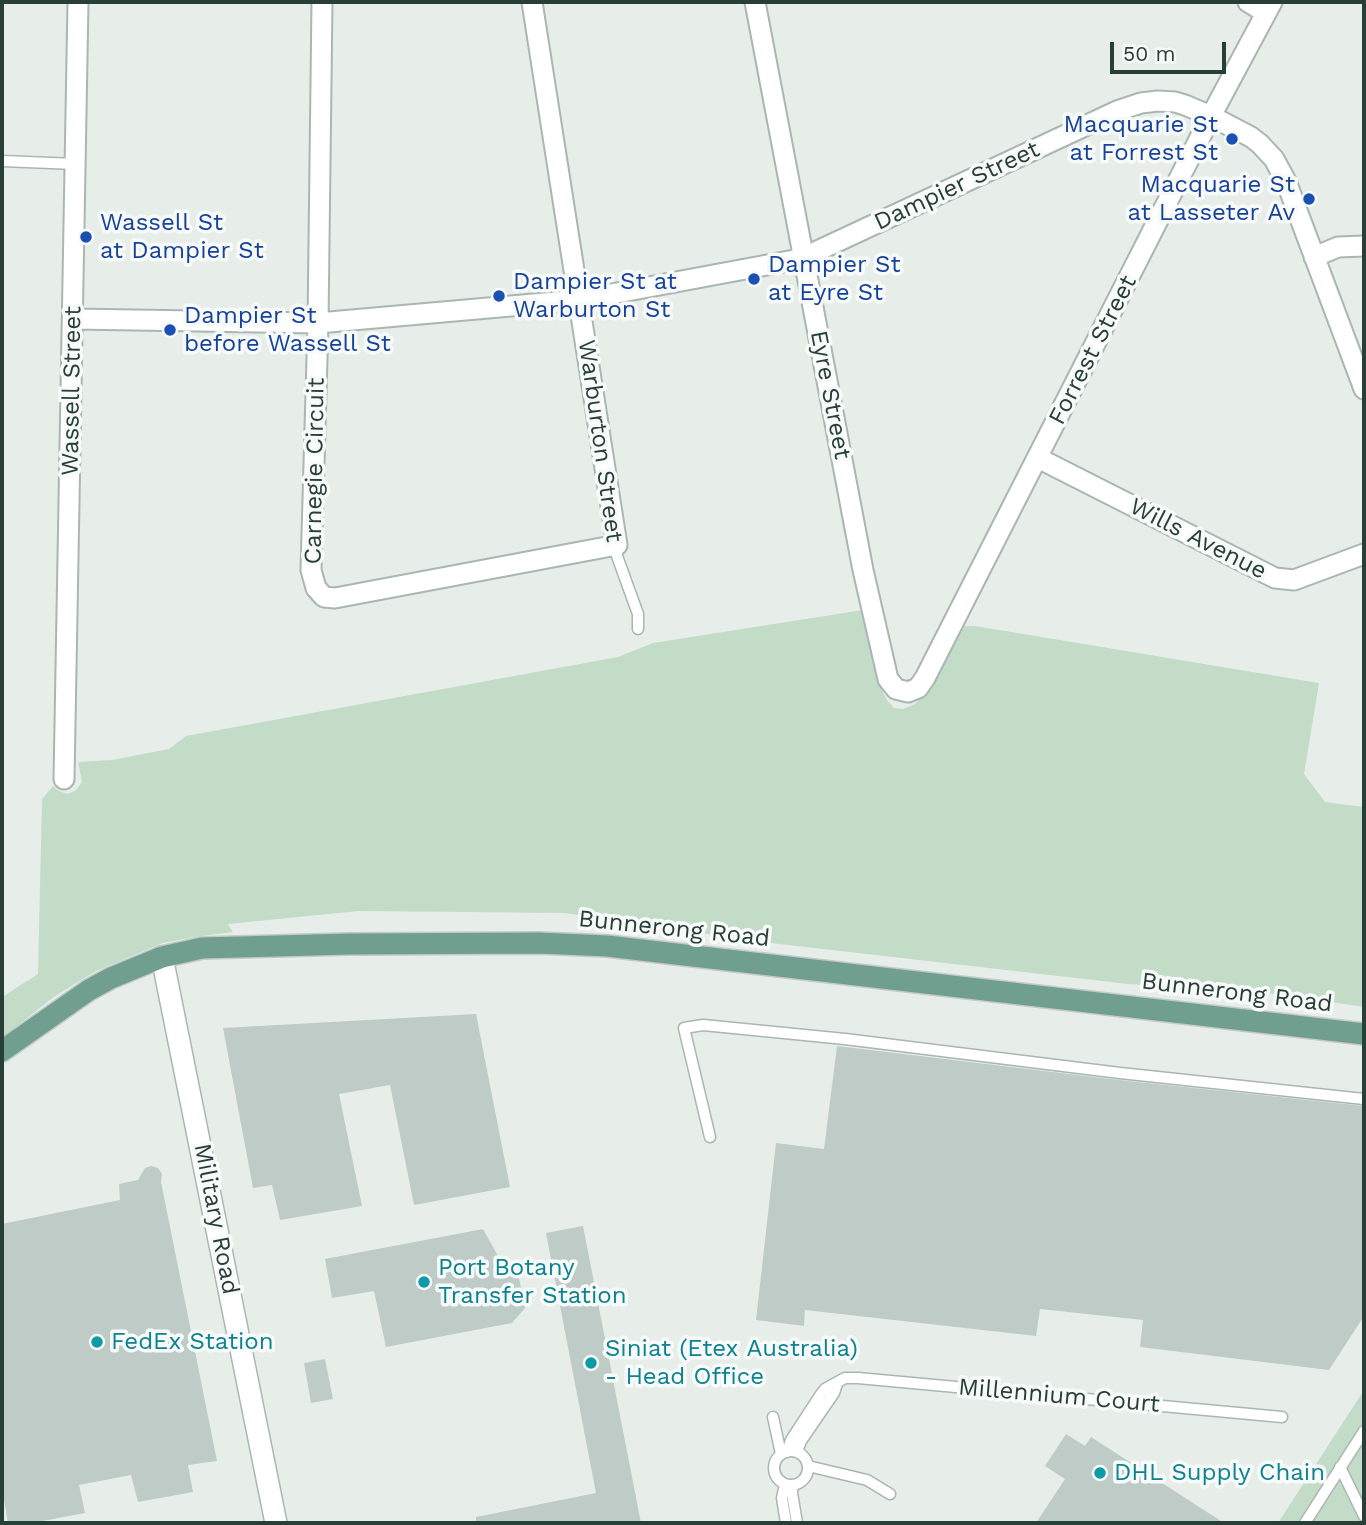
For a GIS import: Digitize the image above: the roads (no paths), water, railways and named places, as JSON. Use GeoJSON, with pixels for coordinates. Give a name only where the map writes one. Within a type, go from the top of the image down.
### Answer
{"type":"FeatureCollection","features":[{"type":"Feature","properties":{"kind":"main road","name":"Bunnerong Road"},"geometry":{"type":"LineString","coordinates":[[2,1051],[89,990],[162,957],[202,948],[350,944],[527,943],[607,946],[1364,1034]]}},
{"type":"Feature","properties":{"kind":"street","name":"Wassell Street"},"geometry":{"type":"LineString","coordinates":[[64,779],[78,2]]}},
{"type":"Feature","properties":{"kind":"street","name":"Carnegie Circuit"},"geometry":{"type":"LineString","coordinates":[[322,2],[318,323],[311,570],[316,588],[324,597],[335,598],[617,545]]}},
{"type":"Feature","properties":{"kind":"street","name":"Warburton Street"},"geometry":{"type":"LineString","coordinates":[[532,2],[617,545]]}},
{"type":"Feature","properties":{"kind":"street","name":"Eyre Street"},"geometry":{"type":"LineString","coordinates":[[755,2],[863,570],[888,679],[896,689],[908,692]]}},
{"type":"Feature","properties":{"kind":"street"},"geometry":{"type":"LineString","coordinates":[[1248,2],[1269,7]]}},
{"type":"Feature","properties":{"kind":"street","name":"Forrest Street"},"geometry":{"type":"LineString","coordinates":[[908,692],[918,688],[925,678],[1269,7]]}},
{"type":"Feature","properties":{"kind":"street","name":"Dampier Street"},"geometry":{"type":"LineString","coordinates":[[74,319],[318,323],[579,300],[780,262],[813,253],[1117,111],[1158,101],[1175,102],[1211,116],[1251,137],[1274,159],[1286,181],[1364,389]]}},
{"type":"Feature","properties":{"kind":"street"},"geometry":{"type":"LineString","coordinates":[[1314,257],[1338,247],[1364,246]]}},
{"type":"Feature","properties":{"kind":"street","name":"Wills Avenue"},"geometry":{"type":"LineString","coordinates":[[1038,458],[1275,578],[1294,580],[1364,554]]}},
{"type":"Feature","properties":{"kind":"street","name":"Military Road"},"geometry":{"type":"LineString","coordinates":[[162,957],[276,1523]]}},
{"type":"Feature","properties":{"kind":"lane"},"geometry":{"type":"LineString","coordinates":[[2,161],[76,164]]}},
{"type":"Feature","properties":{"kind":"lane","name":"Warburton Street"},"geometry":{"type":"LineString","coordinates":[[617,545],[617,556],[638,614],[638,629]]}},
{"type":"Feature","properties":{"kind":"lane"},"geometry":{"type":"LineString","coordinates":[[710,1137],[684,1028],[703,1025],[832,1037],[1120,1073],[1364,1099]]}},
{"type":"Feature","properties":{"kind":"lane","name":"Millennium Court"},"geometry":{"type":"LineString","coordinates":[[788,1453],[791,1440],[821,1394],[845,1378],[1282,1417]]}},
{"type":"Feature","properties":{"kind":"lane"},"geometry":{"type":"LineString","coordinates":[[773,1417],[788,1453],[806,1460],[808,1473],[800,1483],[789,1485],[780,1481],[774,1471],[777,1459],[788,1453]]}},
{"type":"Feature","properties":{"kind":"lane"},"geometry":{"type":"LineString","coordinates":[[1305,1523],[1364,1431]]}},
{"type":"Feature","properties":{"kind":"lane"},"geometry":{"type":"LineString","coordinates":[[808,1466],[867,1480],[890,1494]]}},
{"type":"Feature","properties":{"kind":"lane"},"geometry":{"type":"LineString","coordinates":[[1340,1467],[1364,1516]]}},
{"type":"Feature","properties":{"kind":"lane"},"geometry":{"type":"LineString","coordinates":[[786,1523],[782,1498],[789,1485]]}},
{"type":"Feature","properties":{"kind":"lane"},"geometry":{"type":"LineString","coordinates":[[789,1485],[797,1523]]}},
{"type":"Feature","properties":{"kind":"place","name":"Macquarie St at Forrest St"},"geometry":{"type":"Point","coordinates":[1232,139]}},
{"type":"Feature","properties":{"kind":"place","name":"Macquarie St at Lasseter Av"},"geometry":{"type":"Point","coordinates":[1309,199]}},
{"type":"Feature","properties":{"kind":"place","name":"Wassell St at Dampier St"},"geometry":{"type":"Point","coordinates":[86,237]}},
{"type":"Feature","properties":{"kind":"place","name":"Dampier St at Eyre St"},"geometry":{"type":"Point","coordinates":[754,279]}},
{"type":"Feature","properties":{"kind":"place","name":"Dampier St at Warburton St"},"geometry":{"type":"Point","coordinates":[499,296]}},
{"type":"Feature","properties":{"kind":"place","name":"Dampier St before Wassell St"},"geometry":{"type":"Point","coordinates":[170,330]}},
{"type":"Feature","properties":{"kind":"place","name":"Port Botany Transfer Station"},"geometry":{"type":"Point","coordinates":[424,1282]}},
{"type":"Feature","properties":{"kind":"place","name":"FedEx Station"},"geometry":{"type":"Point","coordinates":[97,1342]}},
{"type":"Feature","properties":{"kind":"place","name":"Siniat (Etex Australia) - Head Office"},"geometry":{"type":"Point","coordinates":[591,1363]}},
{"type":"Feature","properties":{"kind":"place","name":"DHL Supply Chain"},"geometry":{"type":"Point","coordinates":[1100,1473]}}]}
